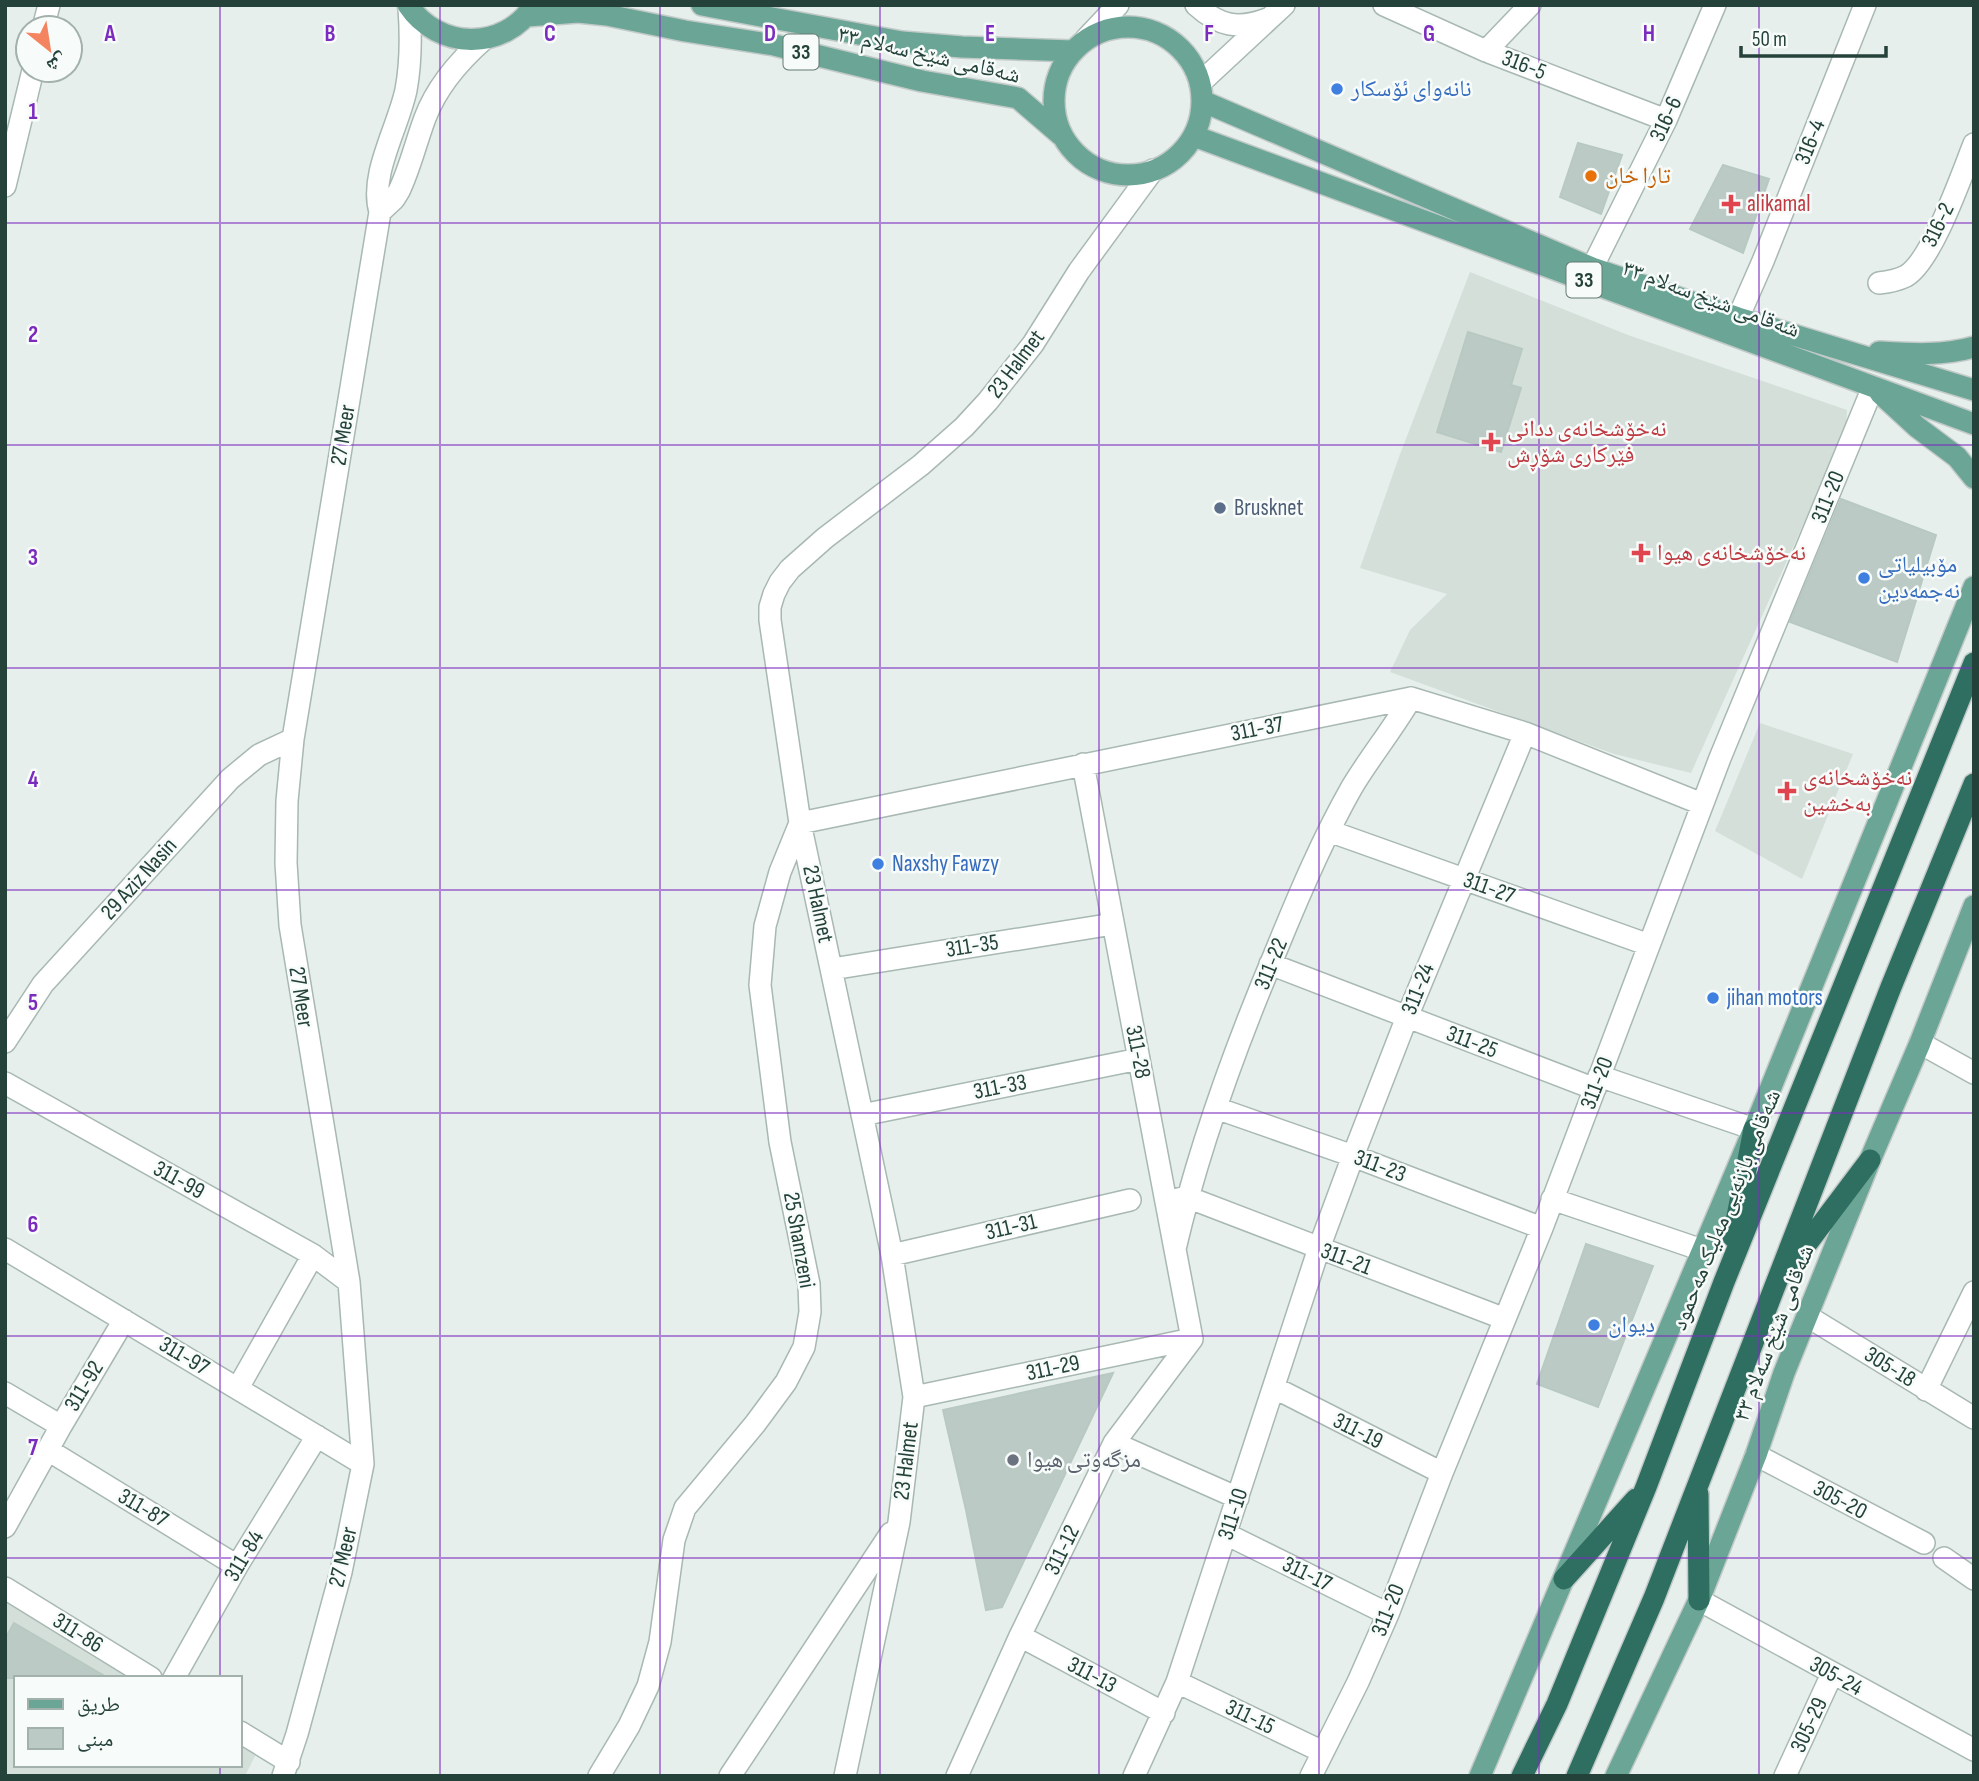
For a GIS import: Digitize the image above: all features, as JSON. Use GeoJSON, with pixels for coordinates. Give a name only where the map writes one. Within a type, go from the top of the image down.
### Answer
{"type":"FeatureCollection","features":[{"type":"Feature","properties":{"kind":"highway","name":"شەقامی بازنەیی مەلیک مەحمود"},"geometry":{"type":"LineString","coordinates":[[1522,1776],[1557,1704],[1646,1487],[1724,1282],[1974,663]]}},
{"type":"Feature","properties":{"kind":"highway"},"geometry":{"type":"LineString","coordinates":[[1577,1776],[1654,1598],[1891,987],[1974,784]]}},
{"type":"Feature","properties":{"kind":"highway"},"geometry":{"type":"LineString","coordinates":[[1724,1282],[1754,1129]]}},
{"type":"Feature","properties":{"kind":"highway"},"geometry":{"type":"LineString","coordinates":[[1774,1287],[1870,1160]]}},
{"type":"Feature","properties":{"kind":"highway"},"geometry":{"type":"LineString","coordinates":[[1698,1482],[1699,1600]]}},
{"type":"Feature","properties":{"kind":"highway"},"geometry":{"type":"LineString","coordinates":[[1564,1578],[1646,1487]]}},
{"type":"Feature","properties":{"kind":"main road","name":"شەقامی شێخ سەلام ٣٣"},"geometry":{"type":"LineString","coordinates":[[702,5],[902,43],[962,47],[1079,45]]}},
{"type":"Feature","properties":{"kind":"main road","name":"شەقامی شێخ سەلام ٣٣"},"geometry":{"type":"LineString","coordinates":[[408,6],[420,21],[434,31],[450,38],[467,40],[501,34],[531,10],[607,15],[774,45],[922,81],[1017,98],[1061,135]]}},
{"type":"Feature","properties":{"kind":"main road","name":"شەقامی شێخ سەلام ٣٣"},"geometry":{"type":"LineString","coordinates":[[1120,27],[1155,31],[1171,40],[1184,52],[1194,67],[1201,92],[1200,119],[1194,136],[1170,162],[1136,175],[1100,170],[1085,162],[1071,150],[1061,135],[1055,118],[1055,83],[1062,66],[1079,45],[1102,31],[1120,27]]}},
{"type":"Feature","properties":{"kind":"main road","name":"شەقامی شێخ سەلام ٣٣"},"geometry":{"type":"LineString","coordinates":[[1201,92],[1592,268],[1738,318],[1974,390]]}},
{"type":"Feature","properties":{"kind":"main road","name":"شەقامی شێخ سەلام ٣٣"},"geometry":{"type":"LineString","coordinates":[[1194,136],[1974,424]]}},
{"type":"Feature","properties":{"kind":"main road"},"geometry":{"type":"LineString","coordinates":[[1843,349],[1919,355],[1945,353],[1974,346]]}},
{"type":"Feature","properties":{"kind":"main road"},"geometry":{"type":"LineString","coordinates":[[1873,387],[1917,427],[1957,457],[1974,478]]}},
{"type":"Feature","properties":{"kind":"main road"},"geometry":{"type":"LineString","coordinates":[[1480,1776],[1754,1129],[1974,587]]}},
{"type":"Feature","properties":{"kind":"main road","name":"شەقامی شێخ سەلام ٣٣"},"geometry":{"type":"LineString","coordinates":[[1616,1776],[1699,1600],[1756,1455],[1784,1373],[1974,906]]}},
{"type":"Feature","properties":{"kind":"street"},"geometry":{"type":"LineString","coordinates":[[1079,45],[1118,5]]}},
{"type":"Feature","properties":{"kind":"street"},"geometry":{"type":"LineString","coordinates":[[1196,5],[1206,15],[1225,24],[1242,26],[1254,24],[1278,11]]}},
{"type":"Feature","properties":{"kind":"street","name":"316-5"},"geometry":{"type":"LineString","coordinates":[[1384,5],[1486,51],[1667,120]]}},
{"type":"Feature","properties":{"kind":"street"},"geometry":{"type":"LineString","coordinates":[[1486,51],[1530,5]]}},
{"type":"Feature","properties":{"kind":"street","name":"316-6"},"geometry":{"type":"LineString","coordinates":[[1592,268],[1667,120],[1715,5]]}},
{"type":"Feature","properties":{"kind":"street","name":"316-4"},"geometry":{"type":"LineString","coordinates":[[1738,318],[1866,5]]}},
{"type":"Feature","properties":{"kind":"street","name":"27 Meer"},"geometry":{"type":"LineString","coordinates":[[286,1769],[341,1572],[363,1464],[349,1282],[290,925],[286,863],[287,801],[293,739],[380,212],[376,194],[378,176],[396,128],[406,89],[411,48],[408,6]]}},
{"type":"Feature","properties":{"kind":"street"},"geometry":{"type":"LineString","coordinates":[[1201,92],[1278,11]]}},
{"type":"Feature","properties":{"kind":"street","name":"27 Meer"},"geometry":{"type":"LineString","coordinates":[[380,212],[399,191],[434,99],[456,66],[484,39]]}},
{"type":"Feature","properties":{"kind":"street"},"geometry":{"type":"LineString","coordinates":[[5,186],[30,84]]}},
{"type":"Feature","properties":{"kind":"street","name":"316-2"},"geometry":{"type":"LineString","coordinates":[[1879,283],[1907,275],[1916,267],[1936,236],[1974,144]]}},
{"type":"Feature","properties":{"kind":"street","name":"23 Halmet"},"geometry":{"type":"LineString","coordinates":[[845,1776],[899,1522],[915,1397],[892,1255],[800,823],[770,607],[780,582],[806,554],[921,465],[964,427],[988,401],[1033,344],[1079,271],[1153,170]]}},
{"type":"Feature","properties":{"kind":"street","name":"311-20"},"geometry":{"type":"LineString","coordinates":[[1311,1776],[1388,1614],[1542,1228],[1702,804],[1873,387]]}},
{"type":"Feature","properties":{"kind":"street","name":"311-37"},"geometry":{"type":"LineString","coordinates":[[800,823],[1411,698],[1525,733],[1702,804]]}},
{"type":"Feature","properties":{"kind":"street","name":"311-22"},"geometry":{"type":"LineString","coordinates":[[1175,1249],[1187,1197],[1216,1108],[1270,964],[1314,860],[1353,786],[1411,698]]}},
{"type":"Feature","properties":{"kind":"street","name":"311-24"},"geometry":{"type":"LineString","coordinates":[[1319,1248],[1407,1017],[1525,733]]}},
{"type":"Feature","properties":{"kind":"street","name":"29 Aziz Nasin"},"geometry":{"type":"LineString","coordinates":[[5,1042],[43,984],[230,779],[259,755],[293,739]]}},
{"type":"Feature","properties":{"kind":"street","name":"311-28"},"geometry":{"type":"LineString","coordinates":[[1083,764],[1192,1339]]}},
{"type":"Feature","properties":{"kind":"street","name":"25 Shamzeni"},"geometry":{"type":"LineString","coordinates":[[600,1776],[648,1686],[660,1642],[674,1541],[685,1508],[779,1392],[804,1347],[810,1312],[809,1284],[780,1142],[760,985],[765,926],[780,872],[800,823]]}},
{"type":"Feature","properties":{"kind":"street","name":"311-27"},"geometry":{"type":"LineString","coordinates":[[1329,831],[1649,945]]}},
{"type":"Feature","properties":{"kind":"street","name":"311-35"},"geometry":{"type":"LineString","coordinates":[[832,969],[1113,924]]}},
{"type":"Feature","properties":{"kind":"street","name":"311-25"},"geometry":{"type":"LineString","coordinates":[[1270,964],[1407,1017],[1597,1082],[1754,1129]]}},
{"type":"Feature","properties":{"kind":"street"},"geometry":{"type":"LineString","coordinates":[[1920,1043],[1974,1073]]}},
{"type":"Feature","properties":{"kind":"street","name":"311-33"},"geometry":{"type":"LineString","coordinates":[[862,1115],[1139,1059]]}},
{"type":"Feature","properties":{"kind":"street","name":"311-99"},"geometry":{"type":"LineString","coordinates":[[5,1083],[313,1255],[349,1282]]}},
{"type":"Feature","properties":{"kind":"street","name":"311-23"},"geometry":{"type":"LineString","coordinates":[[1216,1108],[1353,1156],[1542,1228]]}},
{"type":"Feature","properties":{"kind":"street"},"geometry":{"type":"LineString","coordinates":[[1166,1202],[1187,1197]]}},
{"type":"Feature","properties":{"kind":"street","name":"311-21"},"geometry":{"type":"LineString","coordinates":[[1187,1197],[1505,1319]]}},
{"type":"Feature","properties":{"kind":"street"},"geometry":{"type":"LineString","coordinates":[[1552,1199],[1703,1250]]}},
{"type":"Feature","properties":{"kind":"street","name":"311-31"},"geometry":{"type":"LineString","coordinates":[[892,1255],[1130,1200]]}},
{"type":"Feature","properties":{"kind":"street","name":"311-10"},"geometry":{"type":"LineString","coordinates":[[1134,1776],[1177,1682],[1319,1248]]}},
{"type":"Feature","properties":{"kind":"street","name":"311-97"},"geometry":{"type":"LineString","coordinates":[[5,1249],[363,1464]]}},
{"type":"Feature","properties":{"kind":"street"},"geometry":{"type":"LineString","coordinates":[[238,1388],[313,1255]]}},
{"type":"Feature","properties":{"kind":"street"},"geometry":{"type":"LineString","coordinates":[[1926,1390],[1974,1292]]}},
{"type":"Feature","properties":{"kind":"street","name":"305-18"},"geometry":{"type":"LineString","coordinates":[[1807,1316],[1974,1418]]}},
{"type":"Feature","properties":{"kind":"street","name":"311-92"},"geometry":{"type":"LineString","coordinates":[[5,1527],[124,1320]]}},
{"type":"Feature","properties":{"kind":"street","name":"311-29"},"geometry":{"type":"LineString","coordinates":[[915,1397],[1192,1339]]}},
{"type":"Feature","properties":{"kind":"street","name":"311-12"},"geometry":{"type":"LineString","coordinates":[[957,1776],[1020,1636],[1114,1443],[1192,1339]]}},
{"type":"Feature","properties":{"kind":"street","name":"311-19"},"geometry":{"type":"LineString","coordinates":[[1275,1388],[1442,1474]]}},
{"type":"Feature","properties":{"kind":"street"},"geometry":{"type":"LineString","coordinates":[[5,1394],[61,1426]]}},
{"type":"Feature","properties":{"kind":"street","name":"311-84"},"geometry":{"type":"LineString","coordinates":[[175,1676],[237,1566],[317,1436]]}},
{"type":"Feature","properties":{"kind":"street"},"geometry":{"type":"LineString","coordinates":[[1114,1443],[1238,1498]]}},
{"type":"Feature","properties":{"kind":"street","name":"311-87"},"geometry":{"type":"LineString","coordinates":[[48,1450],[237,1566]]}},
{"type":"Feature","properties":{"kind":"street","name":"305-20"},"geometry":{"type":"LineString","coordinates":[[1756,1455],[1924,1543]]}},
{"type":"Feature","properties":{"kind":"street"},"geometry":{"type":"LineString","coordinates":[[730,1776],[899,1522]]}},
{"type":"Feature","properties":{"kind":"street","name":"311-17"},"geometry":{"type":"LineString","coordinates":[[1226,1534],[1388,1614]]}},
{"type":"Feature","properties":{"kind":"street"},"geometry":{"type":"LineString","coordinates":[[1944,1558],[1974,1578]]}},
{"type":"Feature","properties":{"kind":"street","name":"311-86"},"geometry":{"type":"LineString","coordinates":[[5,1588],[148,1676]]}},
{"type":"Feature","properties":{"kind":"street","name":"305-24"},"geometry":{"type":"LineString","coordinates":[[1699,1600],[1974,1750]]}},
{"type":"Feature","properties":{"kind":"street","name":"311-13"},"geometry":{"type":"LineString","coordinates":[[1020,1636],[1164,1713]]}},
{"type":"Feature","properties":{"kind":"street","name":"305-29"},"geometry":{"type":"LineString","coordinates":[[1786,1776],[1832,1674]]}},
{"type":"Feature","properties":{"kind":"street","name":"311-15"},"geometry":{"type":"LineString","coordinates":[[1177,1682],[1323,1752]]}},
{"type":"Feature","properties":{"kind":"street"},"geometry":{"type":"LineString","coordinates":[[242,1734],[286,1769]]}},
{"type":"Feature","properties":{"kind":"shaded area","name":"نەخۆشخانەی هیوا"},"geometry":{"type":"Polygon","coordinates":[[[1470,272],[1628,335],[1847,410],[1846,430],[1691,773],[1614,754],[1390,672],[1410,630],[1447,594],[1360,568],[1399,457],[1470,272]]]}},
{"type":"Feature","properties":{"kind":"shaded area"},"geometry":{"type":"Polygon","coordinates":[[[1760,723],[1853,754],[1802,879],[1715,831],[1760,723]]]}},
{"type":"Feature","properties":{"kind":"shaded area"},"geometry":{"type":"Polygon","coordinates":[[[5,1602],[127,1676],[14,1676],[14,1767],[242,1767],[242,1745],[256,1754],[245,1776],[5,1776],[5,1602]]]}},
{"type":"Feature","properties":{"kind":"building","name":"تارا خان"},"geometry":{"type":"Polygon","coordinates":[[[1578,143],[1622,155],[1601,214],[1560,197],[1578,143]]]}},
{"type":"Feature","properties":{"kind":"building","name":"alikamal"},"geometry":{"type":"Polygon","coordinates":[[[1723,165],[1769,179],[1743,253],[1690,229],[1723,165]]]}},
{"type":"Feature","properties":{"kind":"building"},"geometry":{"type":"Polygon","coordinates":[[[1468,332],[1522,349],[1511,385],[1521,388],[1501,452],[1437,432],[1468,332]]]}},
{"type":"Feature","properties":{"kind":"building","name":"مۆبیلیاتی نەجمەدین"},"geometry":{"type":"Polygon","coordinates":[[[1841,499],[1936,535],[1897,662],[1790,622],[1841,499]]]}},
{"type":"Feature","properties":{"kind":"building","name":"دیوان"},"geometry":{"type":"Polygon","coordinates":[[[1586,1244],[1653,1266],[1598,1407],[1537,1384],[1586,1244]]]}},
{"type":"Feature","properties":{"kind":"building","name":"مزگەوتی هیوا"},"geometry":{"type":"Polygon","coordinates":[[[1113,1373],[1002,1607],[986,1610],[943,1410],[1113,1373]]]}},
{"type":"Feature","properties":{"kind":"building"},"geometry":{"type":"Polygon","coordinates":[[[14,1623],[105,1676],[5,1678],[5,1639],[14,1623]]]}},
{"type":"Feature","properties":{"kind":"place","name":"نانەوای ئۆسکار"},"geometry":{"type":"Point","coordinates":[1337,89]}},
{"type":"Feature","properties":{"kind":"place","name":"تارا خان"},"geometry":{"type":"Point","coordinates":[1591,176]}},
{"type":"Feature","properties":{"kind":"place","name":"alikamal"},"geometry":{"type":"Point","coordinates":[1731,204]}},
{"type":"Feature","properties":{"kind":"place","name":"نەخۆشخانەی ددانی فێرکاری شۆڕش"},"geometry":{"type":"Point","coordinates":[1491,442]}},
{"type":"Feature","properties":{"kind":"place","name":"Brusknet"},"geometry":{"type":"Point","coordinates":[1220,508]}},
{"type":"Feature","properties":{"kind":"place","name":"نەخۆشخانەی هیوا"},"geometry":{"type":"Point","coordinates":[1641,553]}},
{"type":"Feature","properties":{"kind":"place","name":"مۆبیلیاتی نەجمەدین"},"geometry":{"type":"Point","coordinates":[1864,578]}},
{"type":"Feature","properties":{"kind":"place","name":"نەخۆشخانەی بەخشین"},"geometry":{"type":"Point","coordinates":[1787,791]}},
{"type":"Feature","properties":{"kind":"place","name":"Naxshy Fawzy"},"geometry":{"type":"Point","coordinates":[878,864]}},
{"type":"Feature","properties":{"kind":"place","name":"jihan motors"},"geometry":{"type":"Point","coordinates":[1713,998]}},
{"type":"Feature","properties":{"kind":"place","name":"دیوان"},"geometry":{"type":"Point","coordinates":[1594,1325]}},
{"type":"Feature","properties":{"kind":"place","name":"مزگەوتی هیوا"},"geometry":{"type":"Point","coordinates":[1013,1460]}}]}
